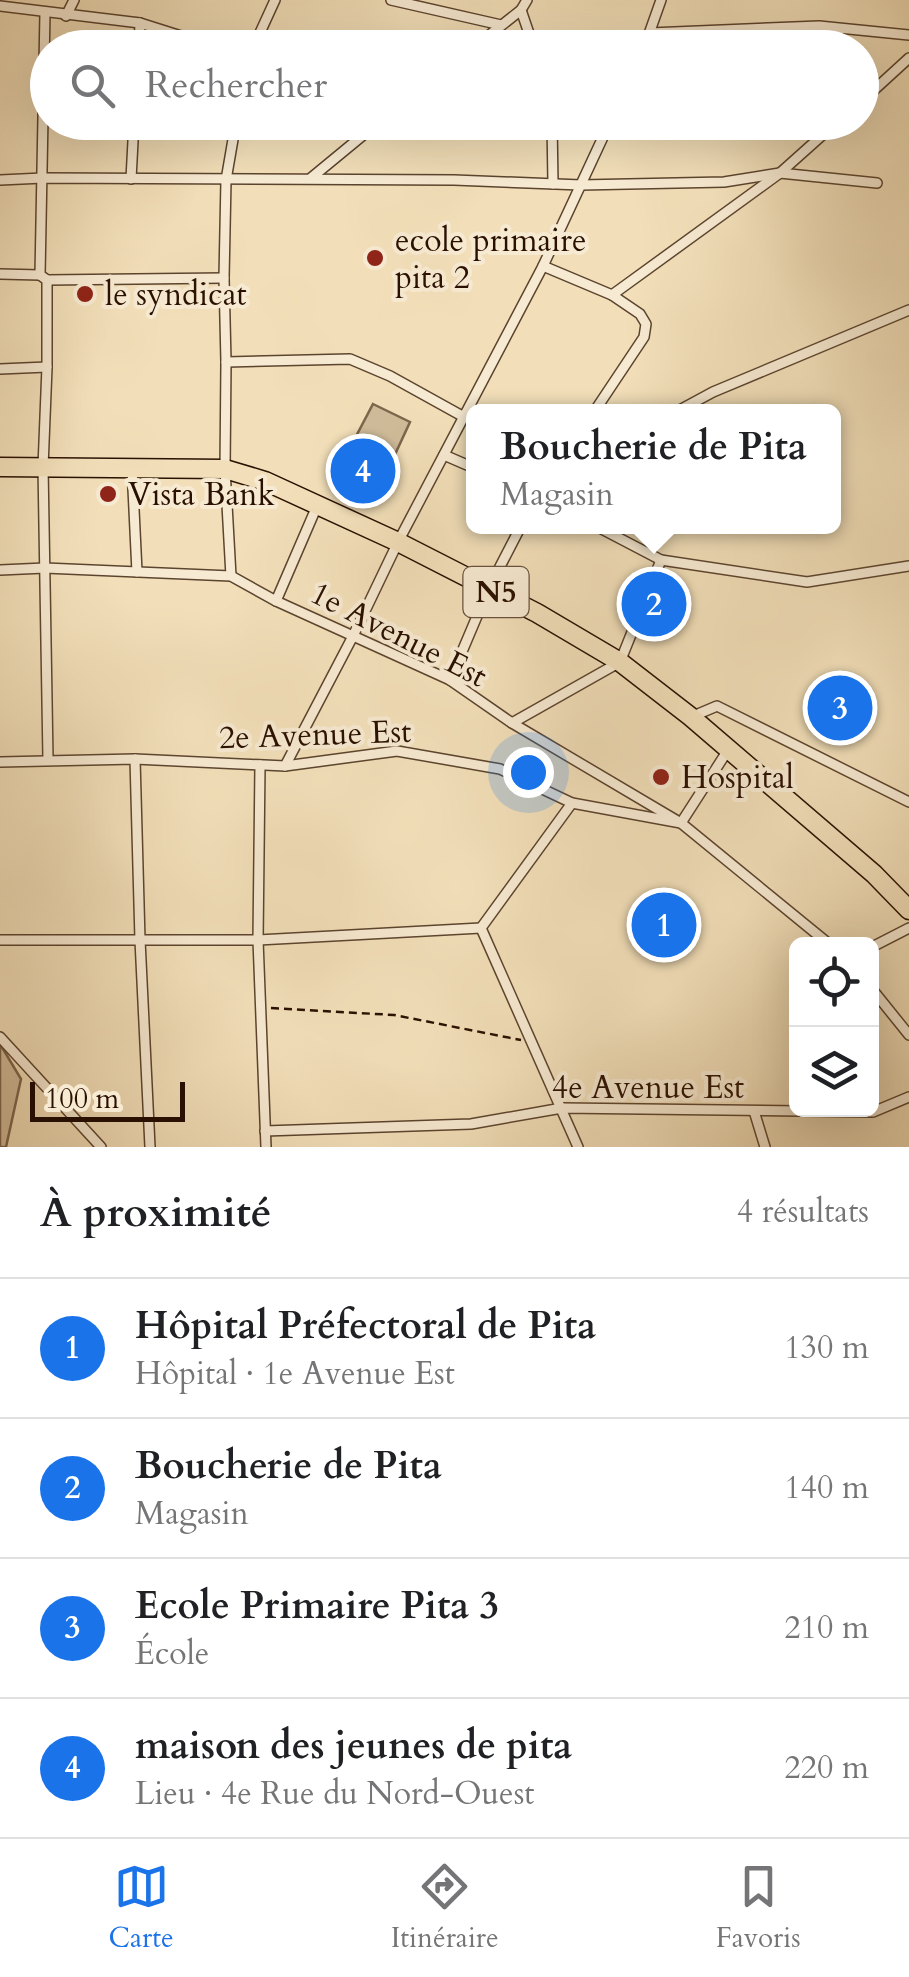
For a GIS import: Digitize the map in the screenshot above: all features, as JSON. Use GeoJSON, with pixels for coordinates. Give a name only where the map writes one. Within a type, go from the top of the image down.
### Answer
{"type":"FeatureCollection","features":[{"type":"Feature","properties":{"kind":"highway","name":"N5"},"geometry":{"type":"LineString","coordinates":[[0,467],[225,470],[265,481],[398,542],[620,662],[692,717],[874,874],[909,910]]}},
{"type":"Feature","properties":{"kind":"street"},"geometry":{"type":"LineString","coordinates":[[66,16],[74,0]]}},
{"type":"Feature","properties":{"kind":"street"},"geometry":{"type":"LineString","coordinates":[[261,30],[275,0]]}},
{"type":"Feature","properties":{"kind":"street"},"geometry":{"type":"LineString","coordinates":[[392,0],[501,25]]}},
{"type":"Feature","properties":{"kind":"street"},"geometry":{"type":"LineString","coordinates":[[495,30],[521,10],[527,0]]}},
{"type":"Feature","properties":{"kind":"street"},"geometry":{"type":"LineString","coordinates":[[651,30],[661,0]]}},
{"type":"Feature","properties":{"kind":"street"},"geometry":{"type":"LineString","coordinates":[[0,6],[140,23],[162,30]]}},
{"type":"Feature","properties":{"kind":"street"},"geometry":{"type":"LineString","coordinates":[[521,10],[528,30]]}},
{"type":"Feature","properties":{"kind":"street"},"geometry":{"type":"LineString","coordinates":[[45,12],[45,30]]}},
{"type":"Feature","properties":{"kind":"street"},"geometry":{"type":"LineString","coordinates":[[139,30],[140,23]]}},
{"type":"Feature","properties":{"kind":"street"},"geometry":{"type":"LineString","coordinates":[[734,30],[819,26],[859,30]]}},
{"type":"Feature","properties":{"kind":"street"},"geometry":{"type":"LineString","coordinates":[[879,32],[909,35]]}},
{"type":"Feature","properties":{"kind":"street"},"geometry":{"type":"LineString","coordinates":[[879,85],[909,58]]}},
{"type":"Feature","properties":{"kind":"street"},"geometry":{"type":"LineString","coordinates":[[43,140],[48,759]]}},
{"type":"Feature","properties":{"kind":"street"},"geometry":{"type":"LineString","coordinates":[[131,178],[133,140]]}},
{"type":"Feature","properties":{"kind":"street"},"geometry":{"type":"LineString","coordinates":[[231,576],[225,470],[224,278],[226,180],[233,140]]}},
{"type":"Feature","properties":{"kind":"street"},"geometry":{"type":"LineString","coordinates":[[310,179],[357,140]]}},
{"type":"Feature","properties":{"kind":"street"},"geometry":{"type":"LineString","coordinates":[[552,140],[553,184]]}},
{"type":"Feature","properties":{"kind":"street"},"geometry":{"type":"LineString","coordinates":[[471,404],[543,266],[602,140]]}},
{"type":"Feature","properties":{"kind":"street"},"geometry":{"type":"LineString","coordinates":[[612,295],[780,173],[817,140]]}},
{"type":"Feature","properties":{"kind":"street"},"geometry":{"type":"LineString","coordinates":[[0,180],[454,180],[581,185],[724,182],[780,173],[877,183]]}},
{"type":"Feature","properties":{"kind":"street"},"geometry":{"type":"LineString","coordinates":[[543,266],[612,295],[640,314],[646,324],[644,336],[599,404]]}},
{"type":"Feature","properties":{"kind":"street"},"geometry":{"type":"LineString","coordinates":[[0,274],[43,278],[224,278]]}},
{"type":"Feature","properties":{"kind":"street"},"geometry":{"type":"LineString","coordinates":[[691,404],[909,310]]}},
{"type":"Feature","properties":{"kind":"street"},"geometry":{"type":"LineString","coordinates":[[226,362],[350,359],[390,376],[464,418]]}},
{"type":"Feature","properties":{"kind":"street"},"geometry":{"type":"LineString","coordinates":[[0,369],[47,368]]}},
{"type":"Feature","properties":{"kind":"street"},"geometry":{"type":"LineString","coordinates":[[285,766],[466,414]]}},
{"type":"Feature","properties":{"kind":"street"},"geometry":{"type":"LineString","coordinates":[[444,455],[466,465]]}},
{"type":"Feature","properties":{"kind":"street"},"geometry":{"type":"LineString","coordinates":[[132,468],[137,572]]}},
{"type":"Feature","properties":{"kind":"street"},"geometry":{"type":"LineString","coordinates":[[276,601],[316,506]]}},
{"type":"Feature","properties":{"kind":"street"},"geometry":{"type":"LineString","coordinates":[[450,680],[517,534]]}},
{"type":"Feature","properties":{"kind":"street"},"geometry":{"type":"LineString","coordinates":[[611,534],[661,560],[806,582],[909,566]]}},
{"type":"Feature","properties":{"kind":"street"},"geometry":{"type":"LineString","coordinates":[[512,723],[620,662],[661,560]]}},
{"type":"Feature","properties":{"kind":"street","name":"1e Avenue Est"},"geometry":{"type":"LineString","coordinates":[[0,570],[45,568],[231,576],[276,601],[450,680],[512,723],[681,823],[819,937]]}},
{"type":"Feature","properties":{"kind":"street"},"geometry":{"type":"LineString","coordinates":[[692,717],[717,706],[909,802]]}},
{"type":"Feature","properties":{"kind":"street"},"geometry":{"type":"LineString","coordinates":[[681,823],[728,750]]}},
{"type":"Feature","properties":{"kind":"street","name":"2e Avenue Est"},"geometry":{"type":"LineString","coordinates":[[0,762],[136,758],[285,766],[397,751],[500,768],[572,803],[681,823]]}},
{"type":"Feature","properties":{"kind":"street"},"geometry":{"type":"LineString","coordinates":[[136,758],[150,1147]]}},
{"type":"Feature","properties":{"kind":"street"},"geometry":{"type":"LineString","coordinates":[[260,765],[258,940],[266,1147]]}},
{"type":"Feature","properties":{"kind":"street"},"geometry":{"type":"LineString","coordinates":[[481,928],[572,803]]}},
{"type":"Feature","properties":{"kind":"street"},"geometry":{"type":"LineString","coordinates":[[0,940],[258,940],[481,928]]}},
{"type":"Feature","properties":{"kind":"street"},"geometry":{"type":"LineString","coordinates":[[481,928],[578,1147]]}},
{"type":"Feature","properties":{"kind":"street"},"geometry":{"type":"LineString","coordinates":[[879,943],[909,928]]}},
{"type":"Feature","properties":{"kind":"street"},"geometry":{"type":"LineString","coordinates":[[879,998],[909,1034]]}},
{"type":"Feature","properties":{"kind":"street"},"geometry":{"type":"LineString","coordinates":[[0,1037],[101,1147]]}},
{"type":"Feature","properties":{"kind":"street","name":"4e Avenue Est"},"geometry":{"type":"LineString","coordinates":[[265,1131],[471,1124],[562,1108],[873,1112],[909,1098]]}},
{"type":"Feature","properties":{"kind":"street"},"geometry":{"type":"LineString","coordinates":[[754,1111],[765,1147]]}},
{"type":"Feature","properties":{"kind":"path"},"geometry":{"type":"LineString","coordinates":[[260,1007],[394,1015],[532,1043]]}},
{"type":"Feature","properties":{"kind":"shaded area"},"geometry":{"type":"Polygon","coordinates":[[[373,404],[410,422],[391,463],[352,444],[373,404]]]}},
{"type":"Feature","properties":{"kind":"shaded area"},"geometry":{"type":"Polygon","coordinates":[[[0,1044],[21,1079],[6,1147],[0,1147],[0,1044]]]}},
{"type":"Feature","properties":{"kind":"place","name":"ecole primaire pita 2"},"geometry":{"type":"Point","coordinates":[375,258]}},
{"type":"Feature","properties":{"kind":"place","name":"le syndicat"},"geometry":{"type":"Point","coordinates":[85,294]}},
{"type":"Feature","properties":{"kind":"place","name":"maison des jeunes de pita"},"geometry":{"type":"Point","coordinates":[363,471]}},
{"type":"Feature","properties":{"kind":"place","name":"Vista Bank"},"geometry":{"type":"Point","coordinates":[108,494]}},
{"type":"Feature","properties":{"kind":"place","name":"Boucherie de Pita"},"geometry":{"type":"Point","coordinates":[654,604]}},
{"type":"Feature","properties":{"kind":"place","name":"Ecole Primaire Pita 3"},"geometry":{"type":"Point","coordinates":[840,708]}},
{"type":"Feature","properties":{"kind":"place","name":"Hospital"},"geometry":{"type":"Point","coordinates":[661,777]}},
{"type":"Feature","properties":{"kind":"place","name":"Hôpital Préfectoral de Pita"},"geometry":{"type":"Point","coordinates":[664,925]}}]}
